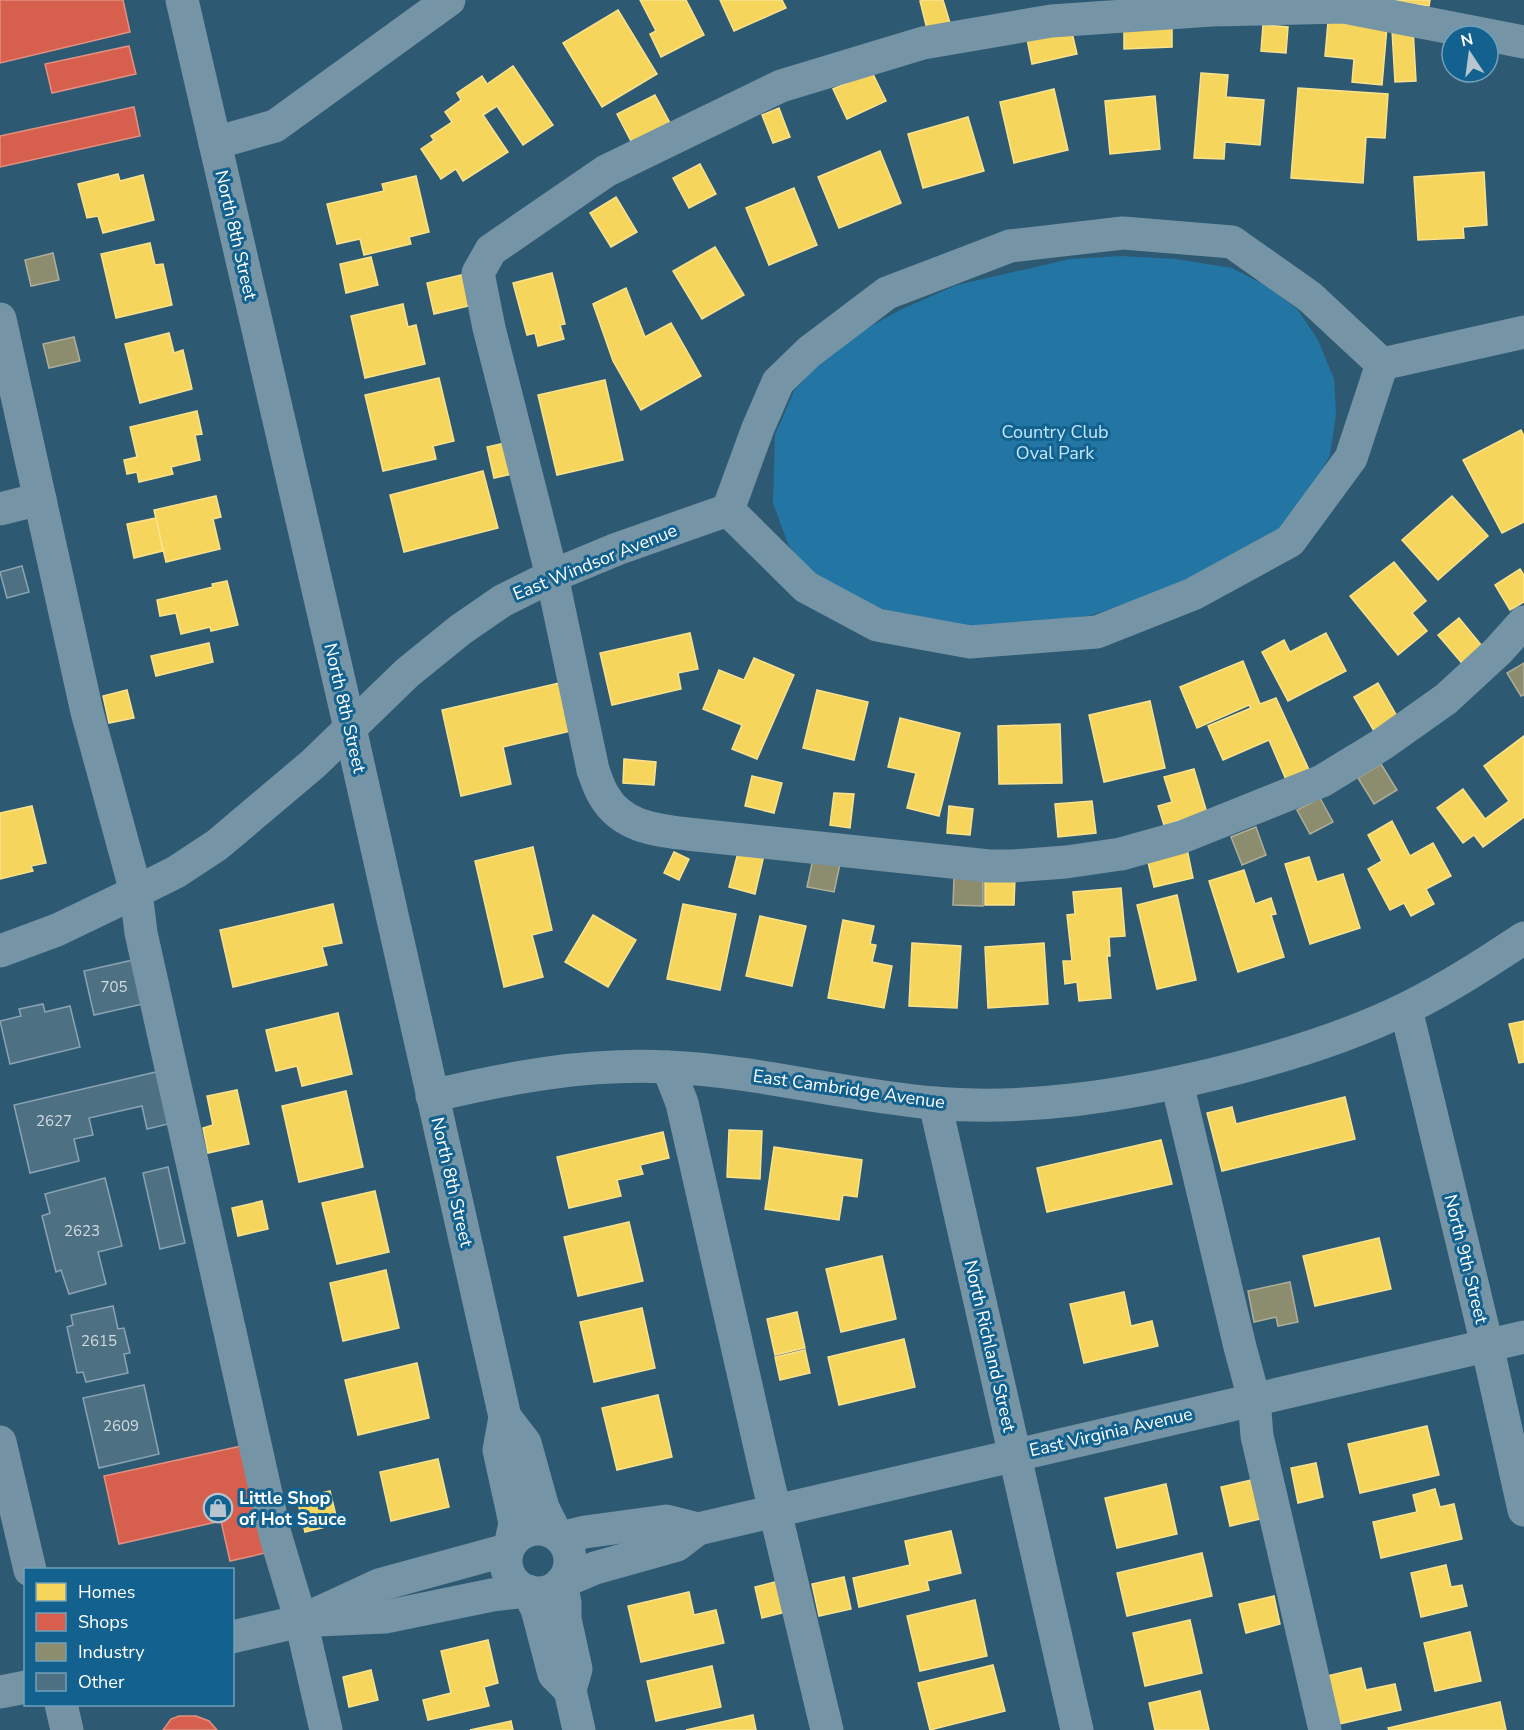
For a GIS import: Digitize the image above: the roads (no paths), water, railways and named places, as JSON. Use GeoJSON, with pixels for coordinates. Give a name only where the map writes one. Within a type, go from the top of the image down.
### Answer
{"type":"FeatureCollection","features":[{"type":"Feature","properties":{"kind":"main road"},"geometry":{"type":"LineString","coordinates":[[0,1442],[30,1568]]}},
{"type":"Feature","properties":{"kind":"main road"},"geometry":{"type":"LineString","coordinates":[[61,1706],[67,1730]]}},
{"type":"Feature","properties":{"kind":"street","name":"North 8th Street"},"geometry":{"type":"LineString","coordinates":[[182,0],[350,728],[505,1417],[499,1450],[515,1523],[509,1546]]}},
{"type":"Feature","properties":{"kind":"street"},"geometry":{"type":"LineString","coordinates":[[215,143],[275,126],[443,2]]}},
{"type":"Feature","properties":{"kind":"street"},"geometry":{"type":"LineString","coordinates":[[1524,42],[1344,7],[1212,9],[1051,21],[923,43],[781,86],[606,171],[491,250],[478,273],[489,327],[552,576],[593,770],[603,796],[614,810],[633,824],[655,830],[687,834],[989,866],[1066,862],[1121,854],[1182,837],[1322,781],[1381,745],[1446,699],[1498,651],[1524,622]]}},
{"type":"Feature","properties":{"kind":"street"},"geometry":{"type":"LineString","coordinates":[[1123,233],[1232,242],[1310,297],[1382,364],[1351,458],[1290,541],[1193,594],[1097,632],[970,642],[877,625],[806,587],[728,510],[758,428],[778,382],[809,352],[887,293],[1010,246],[1123,233]]}},
{"type":"Feature","properties":{"kind":"street"},"geometry":{"type":"LineString","coordinates":[[0,319],[87,711],[136,892],[141,933],[275,1534],[301,1621],[326,1730]]}},
{"type":"Feature","properties":{"kind":"street"},"geometry":{"type":"LineString","coordinates":[[1382,364],[1524,332]]}},
{"type":"Feature","properties":{"kind":"street"},"geometry":{"type":"LineString","coordinates":[[0,509],[40,499]]}},
{"type":"Feature","properties":{"kind":"street","name":"East Windsor Avenue"},"geometry":{"type":"LineString","coordinates":[[0,951],[57,930],[136,892],[176,872],[217,845],[313,764],[407,673],[460,630],[502,601],[552,576],[617,549],[728,510]]}},
{"type":"Feature","properties":{"kind":"street","name":"East Cambridge Avenue"},"geometry":{"type":"LineString","coordinates":[[432,1095],[502,1079],[557,1070],[668,1067],[736,1074],[855,1094],[935,1103],[1026,1104],[1106,1096],[1177,1083],[1299,1051],[1406,1009],[1452,985],[1524,938]]}},
{"type":"Feature","properties":{"kind":"street","name":"North 9th Street"},"geometry":{"type":"LineString","coordinates":[[1406,1009],[1487,1345],[1524,1510]]}},
{"type":"Feature","properties":{"kind":"street"},"geometry":{"type":"LineString","coordinates":[[668,1067],[682,1103],[828,1730]]}},
{"type":"Feature","properties":{"kind":"street"},"geometry":{"type":"LineString","coordinates":[[1177,1083],[1254,1399],[1257,1436],[1325,1730]]}},
{"type":"Feature","properties":{"kind":"street","name":"North Richland Street"},"geometry":{"type":"LineString","coordinates":[[935,1103],[1077,1730]]}},
{"type":"Feature","properties":{"kind":"street","name":"East Virginia Avenue"},"geometry":{"type":"LineString","coordinates":[[561,1582],[615,1562],[677,1545],[698,1529],[1524,1337]]}},
{"type":"Feature","properties":{"kind":"street","name":"North 8th Street"},"geometry":{"type":"LineString","coordinates":[[505,1417],[525,1443],[543,1508],[559,1536]]}},
{"type":"Feature","properties":{"kind":"street","name":"East Virginia Avenue"},"geometry":{"type":"LineString","coordinates":[[559,1536],[666,1521],[698,1529]]}},
{"type":"Feature","properties":{"kind":"street"},"geometry":{"type":"LineString","coordinates":[[234,1637],[301,1621],[385,1617],[470,1599],[528,1591],[546,1592],[561,1582],[570,1564],[569,1550],[559,1536],[547,1529],[527,1530],[518,1535],[509,1546],[505,1561],[511,1579],[528,1591],[537,1609],[554,1674],[570,1690]]}},
{"type":"Feature","properties":{"kind":"street"},"geometry":{"type":"LineString","coordinates":[[301,1621],[379,1585],[509,1546]]}},
{"type":"Feature","properties":{"kind":"street"},"geometry":{"type":"LineString","coordinates":[[561,1582],[576,1669],[570,1690],[579,1730]]}},
{"type":"Feature","properties":{"kind":"street"},"geometry":{"type":"LineString","coordinates":[[0,1692],[24,1687]]}},
{"type":"Feature","properties":{"kind":"place","name":"Little Shop of Hot Sauce"},"geometry":{"type":"Point","coordinates":[218,1508]}},
{"type":"Feature","properties":{"kind":"park label","name":"Country Club Oval Park"},"geometry":{"type":"Point","coordinates":[1055,442]}}]}
